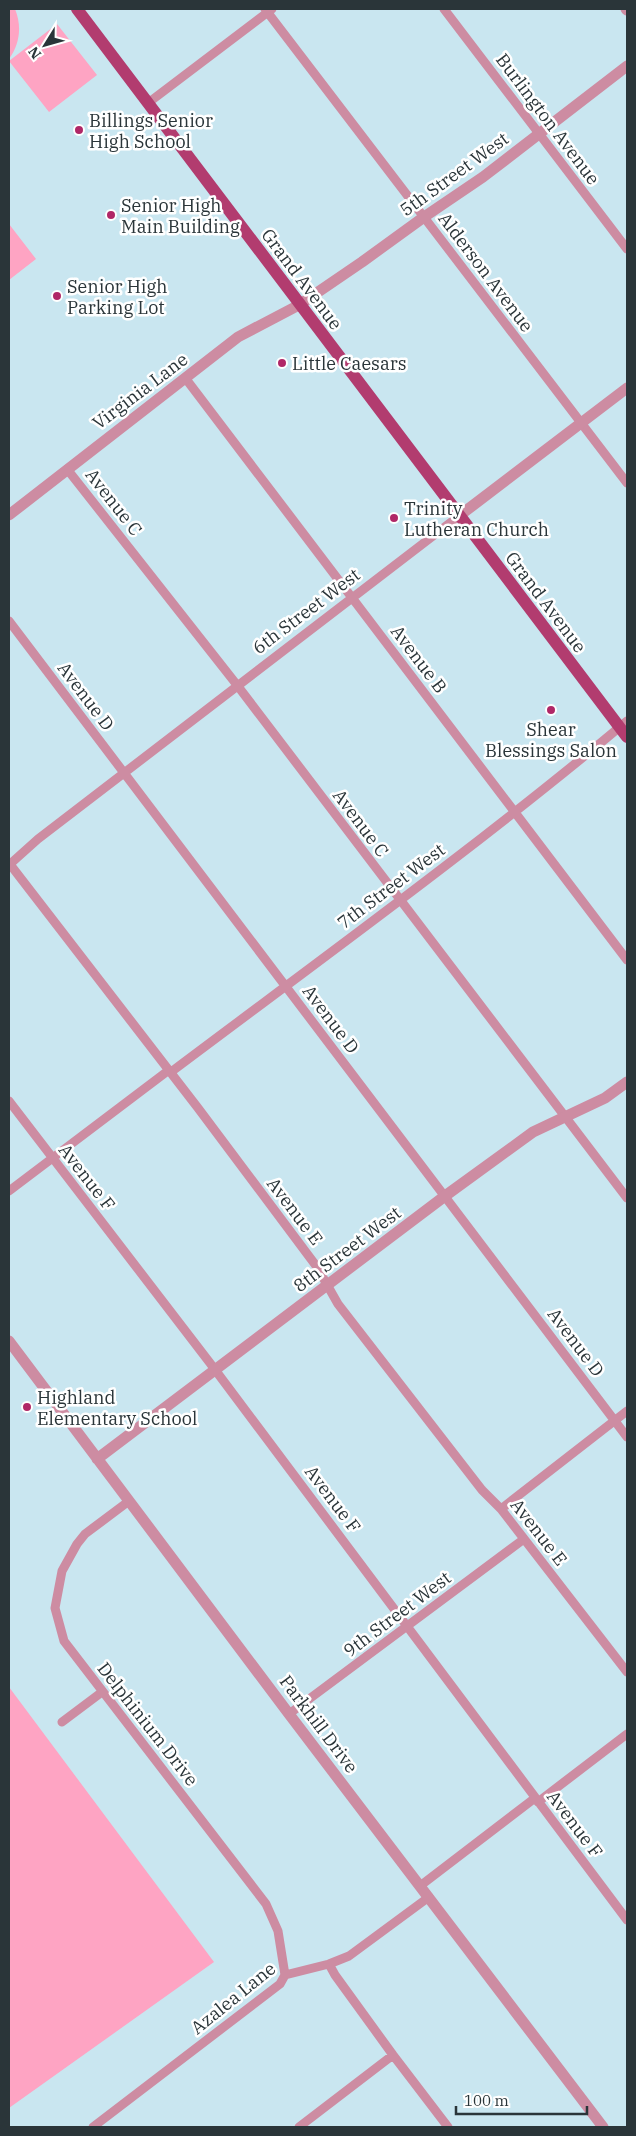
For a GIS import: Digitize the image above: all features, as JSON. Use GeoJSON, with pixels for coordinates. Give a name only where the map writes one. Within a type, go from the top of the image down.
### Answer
{"type":"FeatureCollection","features":[{"type":"Feature","properties":{"kind":"main road","name":"Grand Avenue"},"geometry":{"type":"LineString","coordinates":[[77,9],[459,516],[625,729]]}},
{"type":"Feature","properties":{"kind":"street","name":"Burlington Avenue"},"geometry":{"type":"LineString","coordinates":[[444,9],[627,250]]}},
{"type":"Feature","properties":{"kind":"street"},"geometry":{"type":"LineString","coordinates":[[148,103],[268,10]]}},
{"type":"Feature","properties":{"kind":"street","name":"Alderson Avenue"},"geometry":{"type":"LineString","coordinates":[[268,10],[627,483]]}},
{"type":"Feature","properties":{"kind":"street","name":"5th Street West"},"geometry":{"type":"LineString","coordinates":[[299,305],[483,177],[627,66]]}},
{"type":"Feature","properties":{"kind":"street","name":"Virginia Lane"},"geometry":{"type":"LineString","coordinates":[[9,513],[238,338],[299,305]]}},
{"type":"Feature","properties":{"kind":"street","name":"Avenue B"},"geometry":{"type":"LineString","coordinates":[[186,379],[627,960]]}},
{"type":"Feature","properties":{"kind":"street","name":"6th Street West"},"geometry":{"type":"LineString","coordinates":[[9,865],[38,838],[627,388]]}},
{"type":"Feature","properties":{"kind":"street","name":"Avenue C"},"geometry":{"type":"LineString","coordinates":[[67,469],[238,685],[627,1198]]}},
{"type":"Feature","properties":{"kind":"street","name":"Avenue D"},"geometry":{"type":"LineString","coordinates":[[9,621],[627,1437]]}},
{"type":"Feature","properties":{"kind":"street","name":"7th Street West"},"geometry":{"type":"LineString","coordinates":[[9,1191],[400,901],[625,729]]}},
{"type":"Feature","properties":{"kind":"street","name":"Avenue E"},"geometry":{"type":"LineString","coordinates":[[9,865],[170,1071],[317,1268],[338,1304],[482,1490],[501,1509],[627,1672]]}},
{"type":"Feature","properties":{"kind":"street","name":"8th Street West"},"geometry":{"type":"LineString","coordinates":[[98,1459],[445,1196],[533,1132],[605,1098],[627,1082]]}},
{"type":"Feature","properties":{"kind":"street","name":"Avenue F"},"geometry":{"type":"LineString","coordinates":[[9,1101],[216,1370],[627,1920]]}},
{"type":"Feature","properties":{"kind":"street","name":"Parkhill Drive"},"geometry":{"type":"LineString","coordinates":[[9,1341],[289,1714],[603,2127]]}},
{"type":"Feature","properties":{"kind":"street"},"geometry":{"type":"LineString","coordinates":[[501,1509],[627,1411]]}},
{"type":"Feature","properties":{"kind":"street","name":"Delphinium Drive"},"geometry":{"type":"LineString","coordinates":[[129,1501],[85,1534],[77,1544],[62,1571],[54,1608],[64,1641],[266,1904],[278,1931],[285,1974]]}},
{"type":"Feature","properties":{"kind":"street","name":"9th Street West"},"geometry":{"type":"LineString","coordinates":[[289,1714],[524,1539]]}},
{"type":"Feature","properties":{"kind":"street"},"geometry":{"type":"LineString","coordinates":[[62,1722],[102,1692]]}},
{"type":"Feature","properties":{"kind":"street"},"geometry":{"type":"LineString","coordinates":[[420,1886],[627,1734]]}},
{"type":"Feature","properties":{"kind":"street","name":"Azalea Lane"},"geometry":{"type":"LineString","coordinates":[[93,2127],[280,1984],[285,1974],[329,1964],[349,1956],[429,1897]]}},
{"type":"Feature","properties":{"kind":"street"},"geometry":{"type":"LineString","coordinates":[[329,1964],[393,2055],[448,2127]]}},
{"type":"Feature","properties":{"kind":"street"},"geometry":{"type":"LineString","coordinates":[[299,2127],[393,2055]]}},
{"type":"Feature","properties":{"kind":"shaded area"},"geometry":{"type":"Polygon","coordinates":[[[9,9],[15,9],[19,22],[19,35],[16,47],[9,59],[9,9]]]}},
{"type":"Feature","properties":{"kind":"shaded area"},"geometry":{"type":"Polygon","coordinates":[[[57,24],[97,75],[49,112],[9,61],[57,24]]]}},
{"type":"Feature","properties":{"kind":"shaded area"},"geometry":{"type":"Polygon","coordinates":[[[9,224],[36,259],[9,280],[9,224]]]}},
{"type":"Feature","properties":{"kind":"shaded area"},"geometry":{"type":"Polygon","coordinates":[[[9,1687],[214,1962],[9,2108],[9,1687]]]}},
{"type":"Feature","properties":{"kind":"place","name":"Billings Senior High School"},"geometry":{"type":"Point","coordinates":[79,130]}},
{"type":"Feature","properties":{"kind":"place","name":"Senior High Main Building"},"geometry":{"type":"Point","coordinates":[111,215]}},
{"type":"Feature","properties":{"kind":"place","name":"Senior High Parking Lot"},"geometry":{"type":"Point","coordinates":[57,296]}},
{"type":"Feature","properties":{"kind":"place","name":"Little Caesars"},"geometry":{"type":"Point","coordinates":[282,363]}},
{"type":"Feature","properties":{"kind":"place","name":"Trinity Lutheran Church"},"geometry":{"type":"Point","coordinates":[394,518]}},
{"type":"Feature","properties":{"kind":"place","name":"Shear Blessings Salon"},"geometry":{"type":"Point","coordinates":[551,710]}},
{"type":"Feature","properties":{"kind":"place","name":"Highland Elementary School"},"geometry":{"type":"Point","coordinates":[27,1407]}}]}
